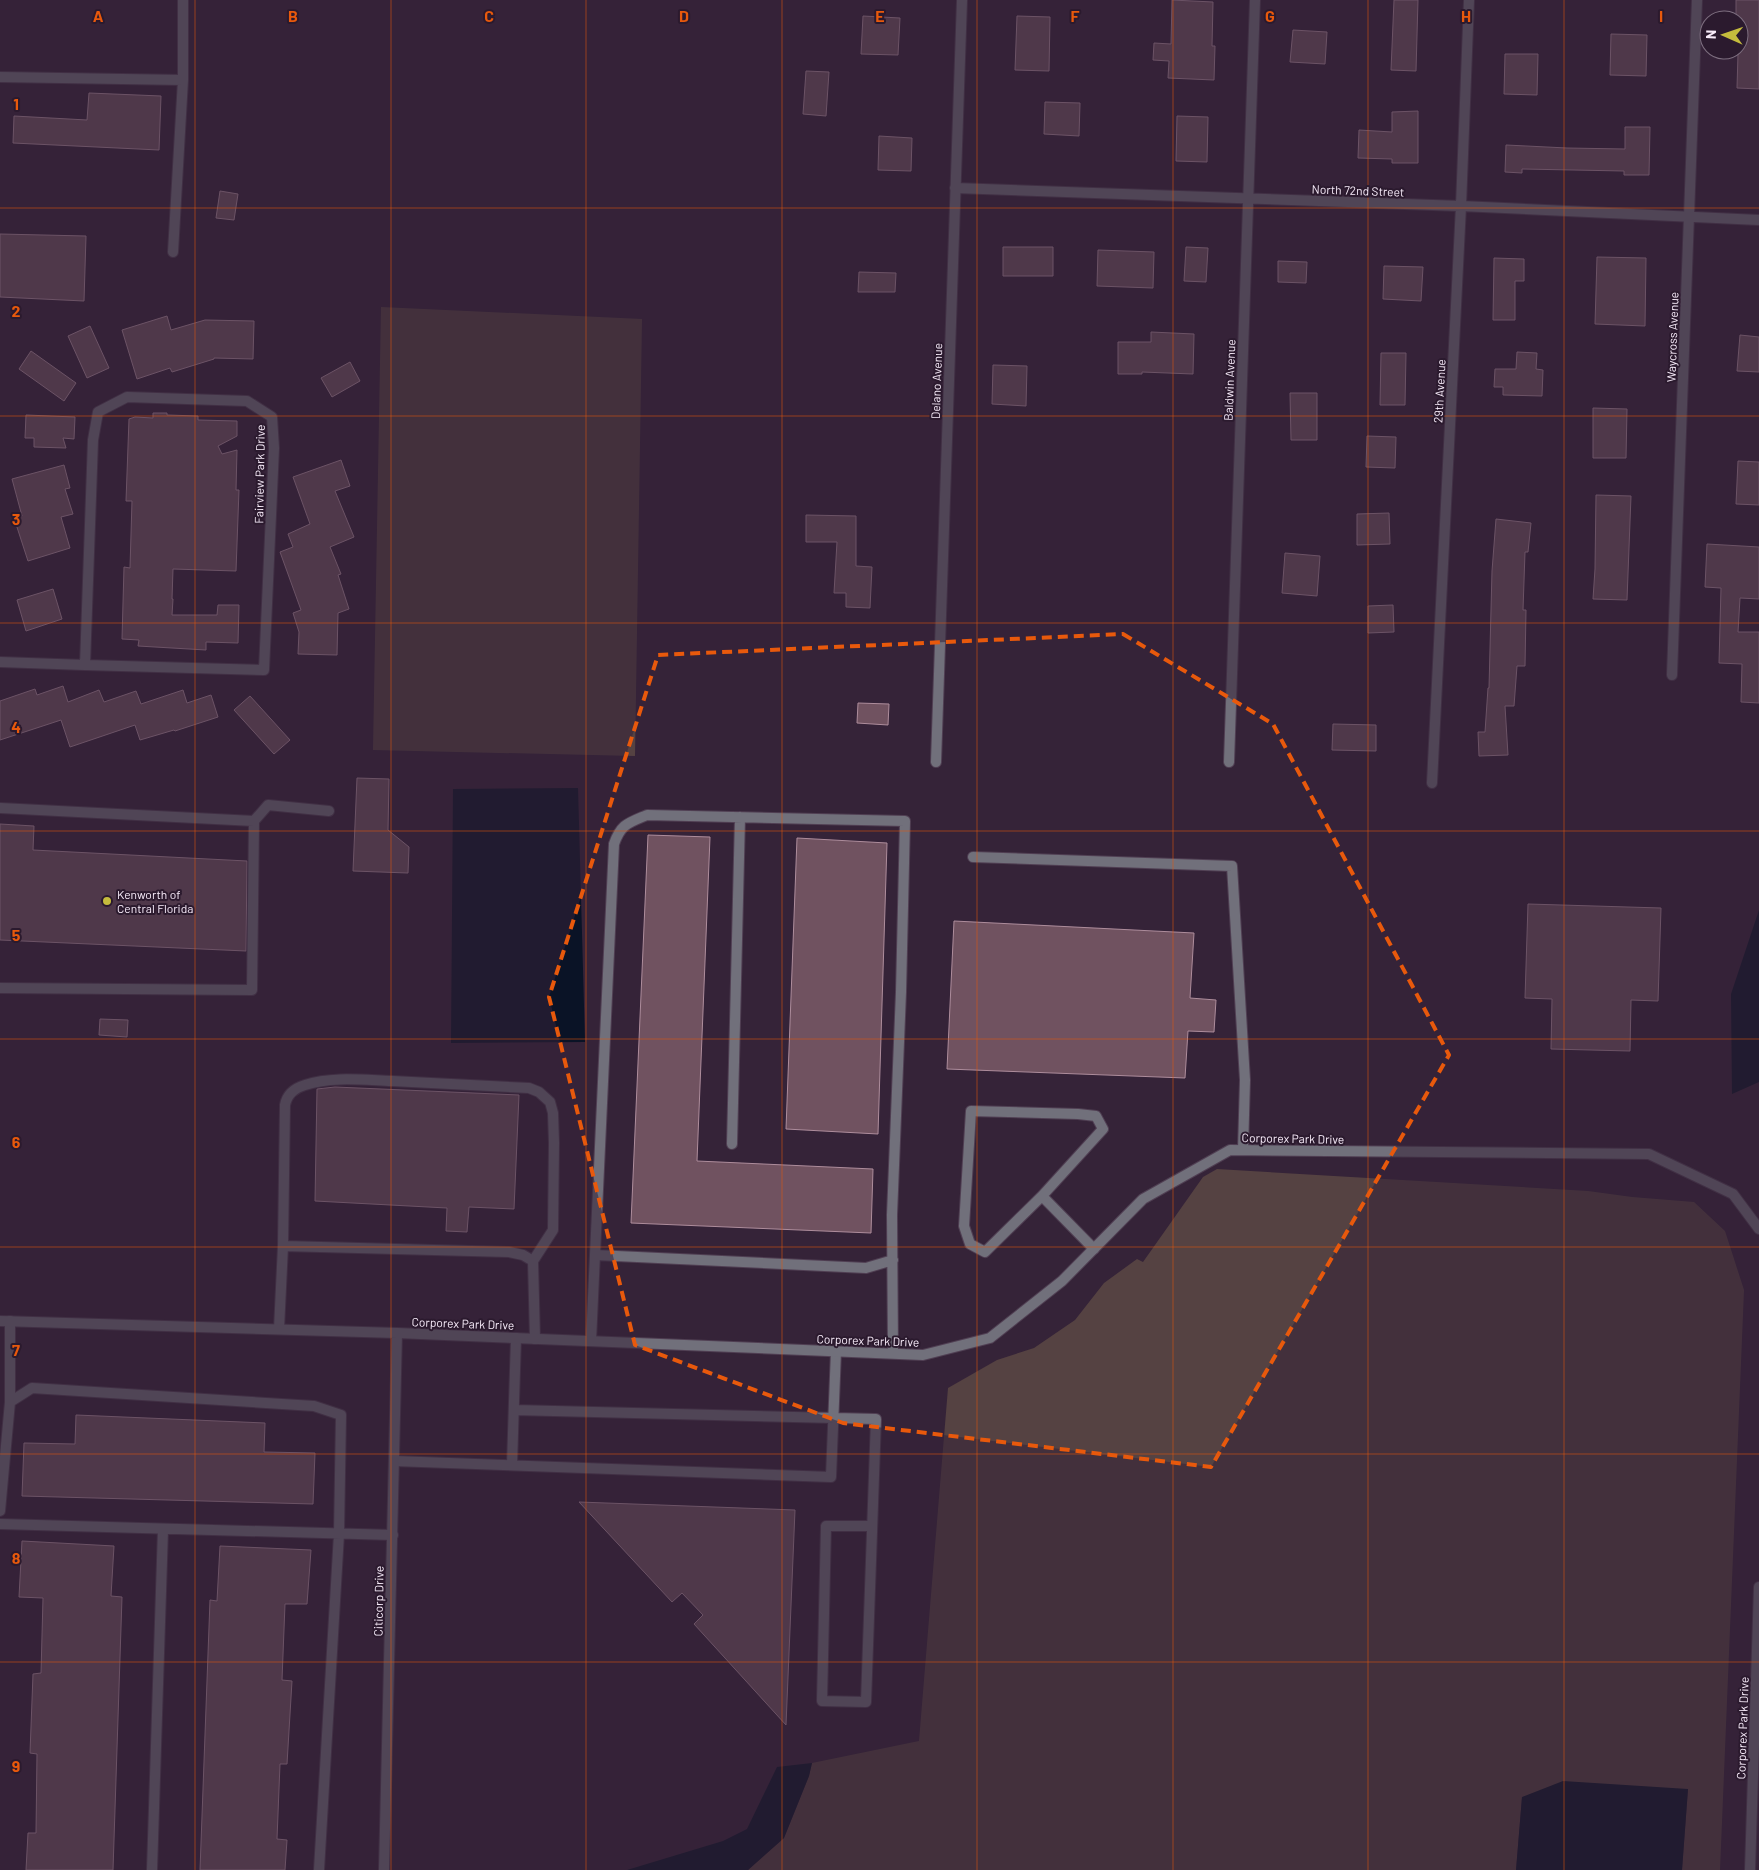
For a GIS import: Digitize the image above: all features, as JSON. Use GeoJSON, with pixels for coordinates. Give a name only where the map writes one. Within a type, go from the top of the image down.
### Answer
{"type":"FeatureCollection","features":[{"type":"Feature","properties":{"kind":"street"},"geometry":{"type":"LineString","coordinates":[[173,252],[183,80],[183,0]]}},
{"type":"Feature","properties":{"kind":"street","name":"Delano Avenue"},"geometry":{"type":"LineString","coordinates":[[936,762],[962,0]]}},
{"type":"Feature","properties":{"kind":"street","name":"Baldwin Avenue"},"geometry":{"type":"LineString","coordinates":[[1229,762],[1255,0]]}},
{"type":"Feature","properties":{"kind":"street","name":"29th Avenue"},"geometry":{"type":"LineString","coordinates":[[1432,783],[1461,206],[1469,0]]}},
{"type":"Feature","properties":{"kind":"street","name":"Waycross Avenue"},"geometry":{"type":"LineString","coordinates":[[1672,675],[1697,0]]}},
{"type":"Feature","properties":{"kind":"street"},"geometry":{"type":"LineString","coordinates":[[0,77],[183,80]]}},
{"type":"Feature","properties":{"kind":"street","name":"North 72nd Street"},"geometry":{"type":"LineString","coordinates":[[955,188],[1461,206],[1759,220]]}},
{"type":"Feature","properties":{"kind":"street","name":"Fairview Park Drive"},"geometry":{"type":"LineString","coordinates":[[0,662],[85,665],[264,670],[274,448],[272,417],[247,401],[127,397],[98,412],[94,440],[85,665]]}},
{"type":"Feature","properties":{"kind":"street"},"geometry":{"type":"LineString","coordinates":[[0,988],[252,990],[254,821],[268,805],[329,810]]}},
{"type":"Feature","properties":{"kind":"street"},"geometry":{"type":"LineString","coordinates":[[0,808],[254,821]]}},
{"type":"Feature","properties":{"kind":"street"},"geometry":{"type":"LineString","coordinates":[[591,1341],[614,844],[618,832],[629,822],[647,815],[905,821],[892,1215],[893,1353]]}},
{"type":"Feature","properties":{"kind":"street"},"geometry":{"type":"LineString","coordinates":[[732,1144],[740,817]]}},
{"type":"Feature","properties":{"kind":"street"},"geometry":{"type":"LineString","coordinates":[[973,857],[1232,866],[1245,1080],[1243,1150]]}},
{"type":"Feature","properties":{"kind":"street"},"geometry":{"type":"LineString","coordinates":[[280,1329],[286,1098],[298,1087],[319,1081],[356,1079],[529,1088],[539,1092],[550,1102],[553,1113],[554,1144],[553,1230],[533,1262],[535,1339]]}},
{"type":"Feature","properties":{"kind":"street"},"geometry":{"type":"LineString","coordinates":[[971,1111],[1096,1116],[1103,1129],[1042,1196],[985,1252],[970,1244],[964,1226],[971,1111]]}},
{"type":"Feature","properties":{"kind":"street","name":"Corporex Park Drive"},"geometry":{"type":"LineString","coordinates":[[5,1321],[397,1333],[923,1355],[990,1338],[1062,1281],[1143,1199],[1230,1150],[1649,1154],[1734,1194],[1759,1229]]}},
{"type":"Feature","properties":{"kind":"street"},"geometry":{"type":"LineString","coordinates":[[1042,1196],[1094,1248]]}},
{"type":"Feature","properties":{"kind":"street"},"geometry":{"type":"LineString","coordinates":[[283,1246],[509,1252],[522,1254],[533,1262]]}},
{"type":"Feature","properties":{"kind":"street"},"geometry":{"type":"LineString","coordinates":[[595,1255],[866,1268],[893,1260]]}},
{"type":"Feature","properties":{"kind":"street"},"geometry":{"type":"LineString","coordinates":[[0,1511],[10,1402],[5,1321]]}},
{"type":"Feature","properties":{"kind":"street","name":"Citicorp Drive"},"geometry":{"type":"LineString","coordinates":[[384,1870],[397,1333]]}},
{"type":"Feature","properties":{"kind":"street"},"geometry":{"type":"LineString","coordinates":[[512,1465],[516,1338]]}},
{"type":"Feature","properties":{"kind":"street"},"geometry":{"type":"LineString","coordinates":[[394,1461],[832,1477],[836,1351]]}},
{"type":"Feature","properties":{"kind":"street"},"geometry":{"type":"LineString","coordinates":[[10,1402],[32,1388],[314,1406],[341,1415],[338,1534],[319,1870]]}},
{"type":"Feature","properties":{"kind":"street"},"geometry":{"type":"LineString","coordinates":[[514,1410],[876,1419],[866,1702],[822,1701],[826,1526],[872,1526]]}},
{"type":"Feature","properties":{"kind":"street"},"geometry":{"type":"LineString","coordinates":[[0,1524],[392,1535]]}},
{"type":"Feature","properties":{"kind":"street"},"geometry":{"type":"LineString","coordinates":[[152,1870],[163,1529]]}},
{"type":"Feature","properties":{"kind":"street","name":"Corporex Park Drive"},"geometry":{"type":"LineString","coordinates":[[1753,1868],[1759,1587]]}},
{"type":"Feature","properties":{"kind":"highlighted area"},"geometry":{"type":"Polygon","coordinates":[[[1123,634],[1273,724],[1449,1055],[1211,1467],[843,1423],[635,1345],[549,997],[658,655],[1123,634]]]}},
{"type":"Feature","properties":{"kind":"shaded area"},"geometry":{"type":"Polygon","coordinates":[[[381,307],[642,319],[635,756],[373,750],[381,307]]]}},
{"type":"Feature","properties":{"kind":"shaded area"},"geometry":{"type":"Polygon","coordinates":[[[1217,1169],[1588,1191],[1694,1202],[1725,1231],[1744,1290],[1720,1870],[1682,1870],[1688,1789],[1522,1797],[1516,1870],[748,1870],[784,1838],[809,1776],[812,1763],[919,1741],[948,1388],[997,1360],[1034,1348],[1075,1320],[1104,1283],[1137,1259],[1143,1262],[1203,1177],[1217,1169]]]}},
{"type":"Feature","properties":{"kind":"water"},"geometry":{"type":"Polygon","coordinates":[[[578,788],[585,1042],[451,1043],[453,789],[578,788]]]}},
{"type":"Feature","properties":{"kind":"water"},"geometry":{"type":"Polygon","coordinates":[[[1759,910],[1759,1082],[1732,1094],[1731,994],[1759,910]]]}},
{"type":"Feature","properties":{"kind":"water"},"geometry":{"type":"Polygon","coordinates":[[[812,1763],[809,1776],[784,1838],[748,1870],[627,1870],[723,1841],[747,1829],[777,1767],[812,1763]]]}},
{"type":"Feature","properties":{"kind":"water"},"geometry":{"type":"Polygon","coordinates":[[[1563,1781],[1688,1789],[1682,1870],[1516,1870],[1522,1797],[1563,1781]]]}},
{"type":"Feature","properties":{"kind":"building"},"geometry":{"type":"Polygon","coordinates":[[[1172,0],[1213,2],[1212,46],[1215,46],[1214,80],[1168,78],[1169,61],[1153,60],[1154,43],[1171,44],[1172,0]]]}},
{"type":"Feature","properties":{"kind":"building"},"geometry":{"type":"Polygon","coordinates":[[[1394,0],[1418,0],[1416,71],[1391,70],[1394,0]]]}},
{"type":"Feature","properties":{"kind":"building"},"geometry":{"type":"Polygon","coordinates":[[[1736,0],[1759,0],[1759,89],[1737,88],[1738,60],[1749,60],[1749,10],[1736,10],[1736,0]]]}},
{"type":"Feature","properties":{"kind":"building"},"geometry":{"type":"Polygon","coordinates":[[[863,16],[900,18],[898,55],[861,54],[863,16]]]}},
{"type":"Feature","properties":{"kind":"building"},"geometry":{"type":"Polygon","coordinates":[[[1017,16],[1050,17],[1049,71],[1015,70],[1017,16]]]}},
{"type":"Feature","properties":{"kind":"building"},"geometry":{"type":"Polygon","coordinates":[[[1293,30],[1327,32],[1325,64],[1290,62],[1293,30]]]}},
{"type":"Feature","properties":{"kind":"building"},"geometry":{"type":"Polygon","coordinates":[[[1611,34],[1647,35],[1646,76],[1610,75],[1611,34]]]}},
{"type":"Feature","properties":{"kind":"building"},"geometry":{"type":"Polygon","coordinates":[[[1505,54],[1538,54],[1537,95],[1504,94],[1505,54]]]}},
{"type":"Feature","properties":{"kind":"building"},"geometry":{"type":"Polygon","coordinates":[[[806,71],[829,72],[826,116],[803,114],[806,71]]]}},
{"type":"Feature","properties":{"kind":"building"},"geometry":{"type":"Polygon","coordinates":[[[89,93],[161,96],[159,150],[13,143],[14,116],[87,120],[89,93]]]}},
{"type":"Feature","properties":{"kind":"building"},"geometry":{"type":"Polygon","coordinates":[[[1045,102],[1080,103],[1079,136],[1044,134],[1045,102]]]}},
{"type":"Feature","properties":{"kind":"building"},"geometry":{"type":"Polygon","coordinates":[[[1418,111],[1418,163],[1392,163],[1392,159],[1358,158],[1359,130],[1392,132],[1392,112],[1418,111]]]}},
{"type":"Feature","properties":{"kind":"building"},"geometry":{"type":"Polygon","coordinates":[[[1177,116],[1208,117],[1207,162],[1176,161],[1177,116]]]}},
{"type":"Feature","properties":{"kind":"building"},"geometry":{"type":"Polygon","coordinates":[[[1625,127],[1650,127],[1649,175],[1624,175],[1624,171],[1522,169],[1522,173],[1505,172],[1506,145],[1625,149],[1625,127]]]}},
{"type":"Feature","properties":{"kind":"building"},"geometry":{"type":"Polygon","coordinates":[[[879,136],[912,138],[911,171],[878,170],[879,136]]]}},
{"type":"Feature","properties":{"kind":"building"},"geometry":{"type":"Polygon","coordinates":[[[220,191],[238,194],[234,220],[216,218],[220,191]]]}},
{"type":"Feature","properties":{"kind":"building"},"geometry":{"type":"Polygon","coordinates":[[[0,234],[86,236],[84,301],[0,297],[0,234]]]}},
{"type":"Feature","properties":{"kind":"building"},"geometry":{"type":"Polygon","coordinates":[[[1003,247],[1053,247],[1053,276],[1003,276],[1003,247]]]}},
{"type":"Feature","properties":{"kind":"building"},"geometry":{"type":"Polygon","coordinates":[[[1186,247],[1208,248],[1206,282],[1184,281],[1186,247]]]}},
{"type":"Feature","properties":{"kind":"building"},"geometry":{"type":"Polygon","coordinates":[[[1098,250],[1154,252],[1153,288],[1097,286],[1098,250]]]}},
{"type":"Feature","properties":{"kind":"building"},"geometry":{"type":"Polygon","coordinates":[[[1597,257],[1646,258],[1645,326],[1595,324],[1597,257]]]}},
{"type":"Feature","properties":{"kind":"building"},"geometry":{"type":"Polygon","coordinates":[[[1494,258],[1524,259],[1524,281],[1515,281],[1515,320],[1493,320],[1494,258]]]}},
{"type":"Feature","properties":{"kind":"building"},"geometry":{"type":"Polygon","coordinates":[[[1278,261],[1307,262],[1306,283],[1278,282],[1278,261]]]}},
{"type":"Feature","properties":{"kind":"building"},"geometry":{"type":"Polygon","coordinates":[[[1384,266],[1423,267],[1421,301],[1383,299],[1384,266]]]}},
{"type":"Feature","properties":{"kind":"building"},"geometry":{"type":"Polygon","coordinates":[[[859,272],[896,273],[895,292],[858,292],[859,272]]]}},
{"type":"Feature","properties":{"kind":"building"},"geometry":{"type":"Polygon","coordinates":[[[167,316],[171,330],[205,320],[254,321],[253,359],[214,358],[172,372],[170,368],[137,379],[122,330],[167,316]]]}},
{"type":"Feature","properties":{"kind":"building"},"geometry":{"type":"Polygon","coordinates":[[[90,326],[109,368],[87,378],[68,336],[90,326]]]}},
{"type":"Feature","properties":{"kind":"building"},"geometry":{"type":"Polygon","coordinates":[[[1151,332],[1194,334],[1193,374],[1142,372],[1142,374],[1118,374],[1118,342],[1151,342],[1151,332]]]}},
{"type":"Feature","properties":{"kind":"building"},"geometry":{"type":"Polygon","coordinates":[[[1740,335],[1759,337],[1759,372],[1737,371],[1740,335]]]}},
{"type":"Feature","properties":{"kind":"building"},"geometry":{"type":"Polygon","coordinates":[[[31,351],[76,383],[64,401],[19,369],[31,351]]]}},
{"type":"Feature","properties":{"kind":"building"},"geometry":{"type":"Polygon","coordinates":[[[1517,352],[1537,353],[1536,369],[1543,370],[1542,396],[1503,395],[1503,387],[1494,387],[1495,369],[1516,369],[1517,352]]]}},
{"type":"Feature","properties":{"kind":"building"},"geometry":{"type":"Polygon","coordinates":[[[1381,353],[1406,353],[1405,405],[1380,405],[1381,353]]]}},
{"type":"Feature","properties":{"kind":"building"},"geometry":{"type":"Polygon","coordinates":[[[350,362],[360,381],[332,397],[321,378],[350,362]]]}},
{"type":"Feature","properties":{"kind":"building"},"geometry":{"type":"Polygon","coordinates":[[[993,365],[1027,366],[1026,406],[992,404],[993,365]]]}},
{"type":"Feature","properties":{"kind":"building"},"geometry":{"type":"Polygon","coordinates":[[[1290,393],[1317,393],[1317,440],[1291,440],[1290,393]]]}},
{"type":"Feature","properties":{"kind":"building"},"geometry":{"type":"Polygon","coordinates":[[[1593,408],[1627,409],[1626,458],[1593,458],[1593,408]]]}},
{"type":"Feature","properties":{"kind":"building"},"geometry":{"type":"Polygon","coordinates":[[[153,413],[198,416],[198,420],[237,421],[237,436],[218,446],[222,454],[237,450],[236,490],[239,490],[236,571],[173,569],[172,615],[217,615],[218,605],[239,605],[238,643],[206,642],[206,650],[138,646],[139,640],[122,639],[124,567],[130,568],[132,501],[126,501],[129,419],[135,417],[153,418],[153,413]]]}},
{"type":"Feature","properties":{"kind":"building"},"geometry":{"type":"Polygon","coordinates":[[[26,415],[75,417],[74,439],[63,438],[66,448],[34,447],[34,438],[25,438],[26,415]]]}},
{"type":"Feature","properties":{"kind":"building"},"geometry":{"type":"Polygon","coordinates":[[[1367,436],[1396,437],[1395,468],[1366,467],[1367,436]]]}},
{"type":"Feature","properties":{"kind":"building"},"geometry":{"type":"Polygon","coordinates":[[[341,460],[350,486],[335,491],[354,537],[330,547],[341,574],[338,575],[349,609],[338,613],[337,655],[298,654],[299,632],[293,613],[301,610],[280,552],[293,547],[288,534],[310,524],[293,477],[341,460]]]}},
{"type":"Feature","properties":{"kind":"building"},"geometry":{"type":"Polygon","coordinates":[[[1738,461],[1759,462],[1759,505],[1736,504],[1738,461]]]}},
{"type":"Feature","properties":{"kind":"building"},"geometry":{"type":"Polygon","coordinates":[[[64,465],[70,488],[65,489],[73,514],[61,517],[70,548],[28,561],[14,518],[22,516],[12,479],[64,465]]]}},
{"type":"Feature","properties":{"kind":"building"},"geometry":{"type":"Polygon","coordinates":[[[1596,495],[1631,496],[1627,600],[1593,599],[1596,495]]]}},
{"type":"Feature","properties":{"kind":"building"},"geometry":{"type":"Polygon","coordinates":[[[1389,513],[1390,544],[1357,545],[1357,514],[1389,513]]]}},
{"type":"Feature","properties":{"kind":"building"},"geometry":{"type":"Polygon","coordinates":[[[806,515],[856,516],[856,566],[872,567],[870,608],[846,607],[846,593],[834,593],[837,542],[806,542],[806,515]]]}},
{"type":"Feature","properties":{"kind":"building"},"geometry":{"type":"Polygon","coordinates":[[[1496,519],[1531,523],[1528,552],[1525,552],[1523,610],[1526,610],[1525,666],[1517,666],[1514,706],[1505,706],[1508,755],[1479,756],[1478,732],[1485,732],[1489,688],[1492,571],[1496,519]]]}},
{"type":"Feature","properties":{"kind":"building"},"geometry":{"type":"Polygon","coordinates":[[[1707,544],[1759,547],[1759,599],[1740,598],[1738,632],[1759,632],[1759,703],[1741,702],[1742,664],[1719,663],[1721,588],[1705,587],[1707,544]]]}},
{"type":"Feature","properties":{"kind":"building"},"geometry":{"type":"Polygon","coordinates":[[[1285,553],[1320,556],[1317,596],[1282,593],[1285,553]]]}},
{"type":"Feature","properties":{"kind":"building"},"geometry":{"type":"Polygon","coordinates":[[[53,589],[62,619],[26,631],[17,600],[53,589]]]}},
{"type":"Feature","properties":{"kind":"building"},"geometry":{"type":"Polygon","coordinates":[[[1393,605],[1394,632],[1368,633],[1368,606],[1393,605]]]}},
{"type":"Feature","properties":{"kind":"building"},"geometry":{"type":"Polygon","coordinates":[[[63,686],[68,702],[99,690],[104,702],[136,691],[141,704],[183,690],[187,703],[211,695],[218,717],[140,740],[135,725],[70,747],[61,720],[0,740],[0,701],[35,689],[37,695],[63,686]]]}},
{"type":"Feature","properties":{"kind":"building"},"geometry":{"type":"Polygon","coordinates":[[[250,696],[290,740],[274,754],[234,710],[250,696]]]}},
{"type":"Feature","properties":{"kind":"building"},"geometry":{"type":"Polygon","coordinates":[[[858,703],[889,704],[888,725],[857,723],[858,703]]]}},
{"type":"Feature","properties":{"kind":"building"},"geometry":{"type":"Polygon","coordinates":[[[1333,724],[1376,725],[1376,751],[1332,750],[1333,724]]]}},
{"type":"Feature","properties":{"kind":"building"},"geometry":{"type":"Polygon","coordinates":[[[357,778],[389,779],[388,830],[409,847],[408,873],[353,871],[357,778]]]}},
{"type":"Feature","properties":{"kind":"building"},"geometry":{"type":"Polygon","coordinates":[[[0,824],[34,826],[33,850],[247,861],[246,951],[0,940],[0,824]]]}},
{"type":"Feature","properties":{"kind":"building"},"geometry":{"type":"Polygon","coordinates":[[[648,835],[710,837],[697,1161],[873,1169],[871,1233],[631,1223],[648,835]]]}},
{"type":"Feature","properties":{"kind":"building"},"geometry":{"type":"Polygon","coordinates":[[[797,838],[887,843],[878,1134],[786,1129],[797,838]]]}},
{"type":"Feature","properties":{"kind":"building"},"geometry":{"type":"Polygon","coordinates":[[[1528,904],[1661,908],[1658,1001],[1631,1000],[1630,1051],[1551,1049],[1552,999],[1525,998],[1528,904]]]}},
{"type":"Feature","properties":{"kind":"building"},"geometry":{"type":"Polygon","coordinates":[[[954,921],[1194,933],[1190,998],[1216,1000],[1214,1032],[1188,1031],[1185,1078],[947,1069],[954,921]]]}},
{"type":"Feature","properties":{"kind":"building"},"geometry":{"type":"Polygon","coordinates":[[[100,1019],[128,1020],[127,1037],[99,1035],[100,1019]]]}},
{"type":"Feature","properties":{"kind":"building"},"geometry":{"type":"Polygon","coordinates":[[[335,1087],[519,1095],[514,1209],[469,1207],[467,1232],[446,1231],[447,1208],[315,1201],[317,1089],[335,1087]]]}},
{"type":"Feature","properties":{"kind":"building"},"geometry":{"type":"Polygon","coordinates":[[[76,1415],[265,1423],[264,1452],[315,1453],[313,1504],[22,1496],[24,1443],[75,1444],[76,1415]]]}},
{"type":"Feature","properties":{"kind":"building"},"geometry":{"type":"Polygon","coordinates":[[[579,1502],[795,1510],[786,1725],[694,1624],[703,1615],[682,1593],[672,1602],[579,1502]]]}},
{"type":"Feature","properties":{"kind":"building"},"geometry":{"type":"Polygon","coordinates":[[[22,1541],[114,1546],[111,1596],[122,1597],[113,1870],[26,1870],[28,1833],[36,1833],[37,1754],[30,1753],[33,1674],[41,1673],[43,1598],[19,1597],[22,1541]]]}},
{"type":"Feature","properties":{"kind":"building"},"geometry":{"type":"Polygon","coordinates":[[[220,1546],[311,1550],[307,1604],[285,1604],[282,1680],[292,1681],[287,1764],[280,1764],[277,1839],[287,1840],[285,1870],[200,1870],[210,1600],[217,1601],[220,1546]]]}},
{"type":"Feature","properties":{"kind":"place","name":"Kenworth of Central Florida"},"geometry":{"type":"Point","coordinates":[107,901]}}]}
